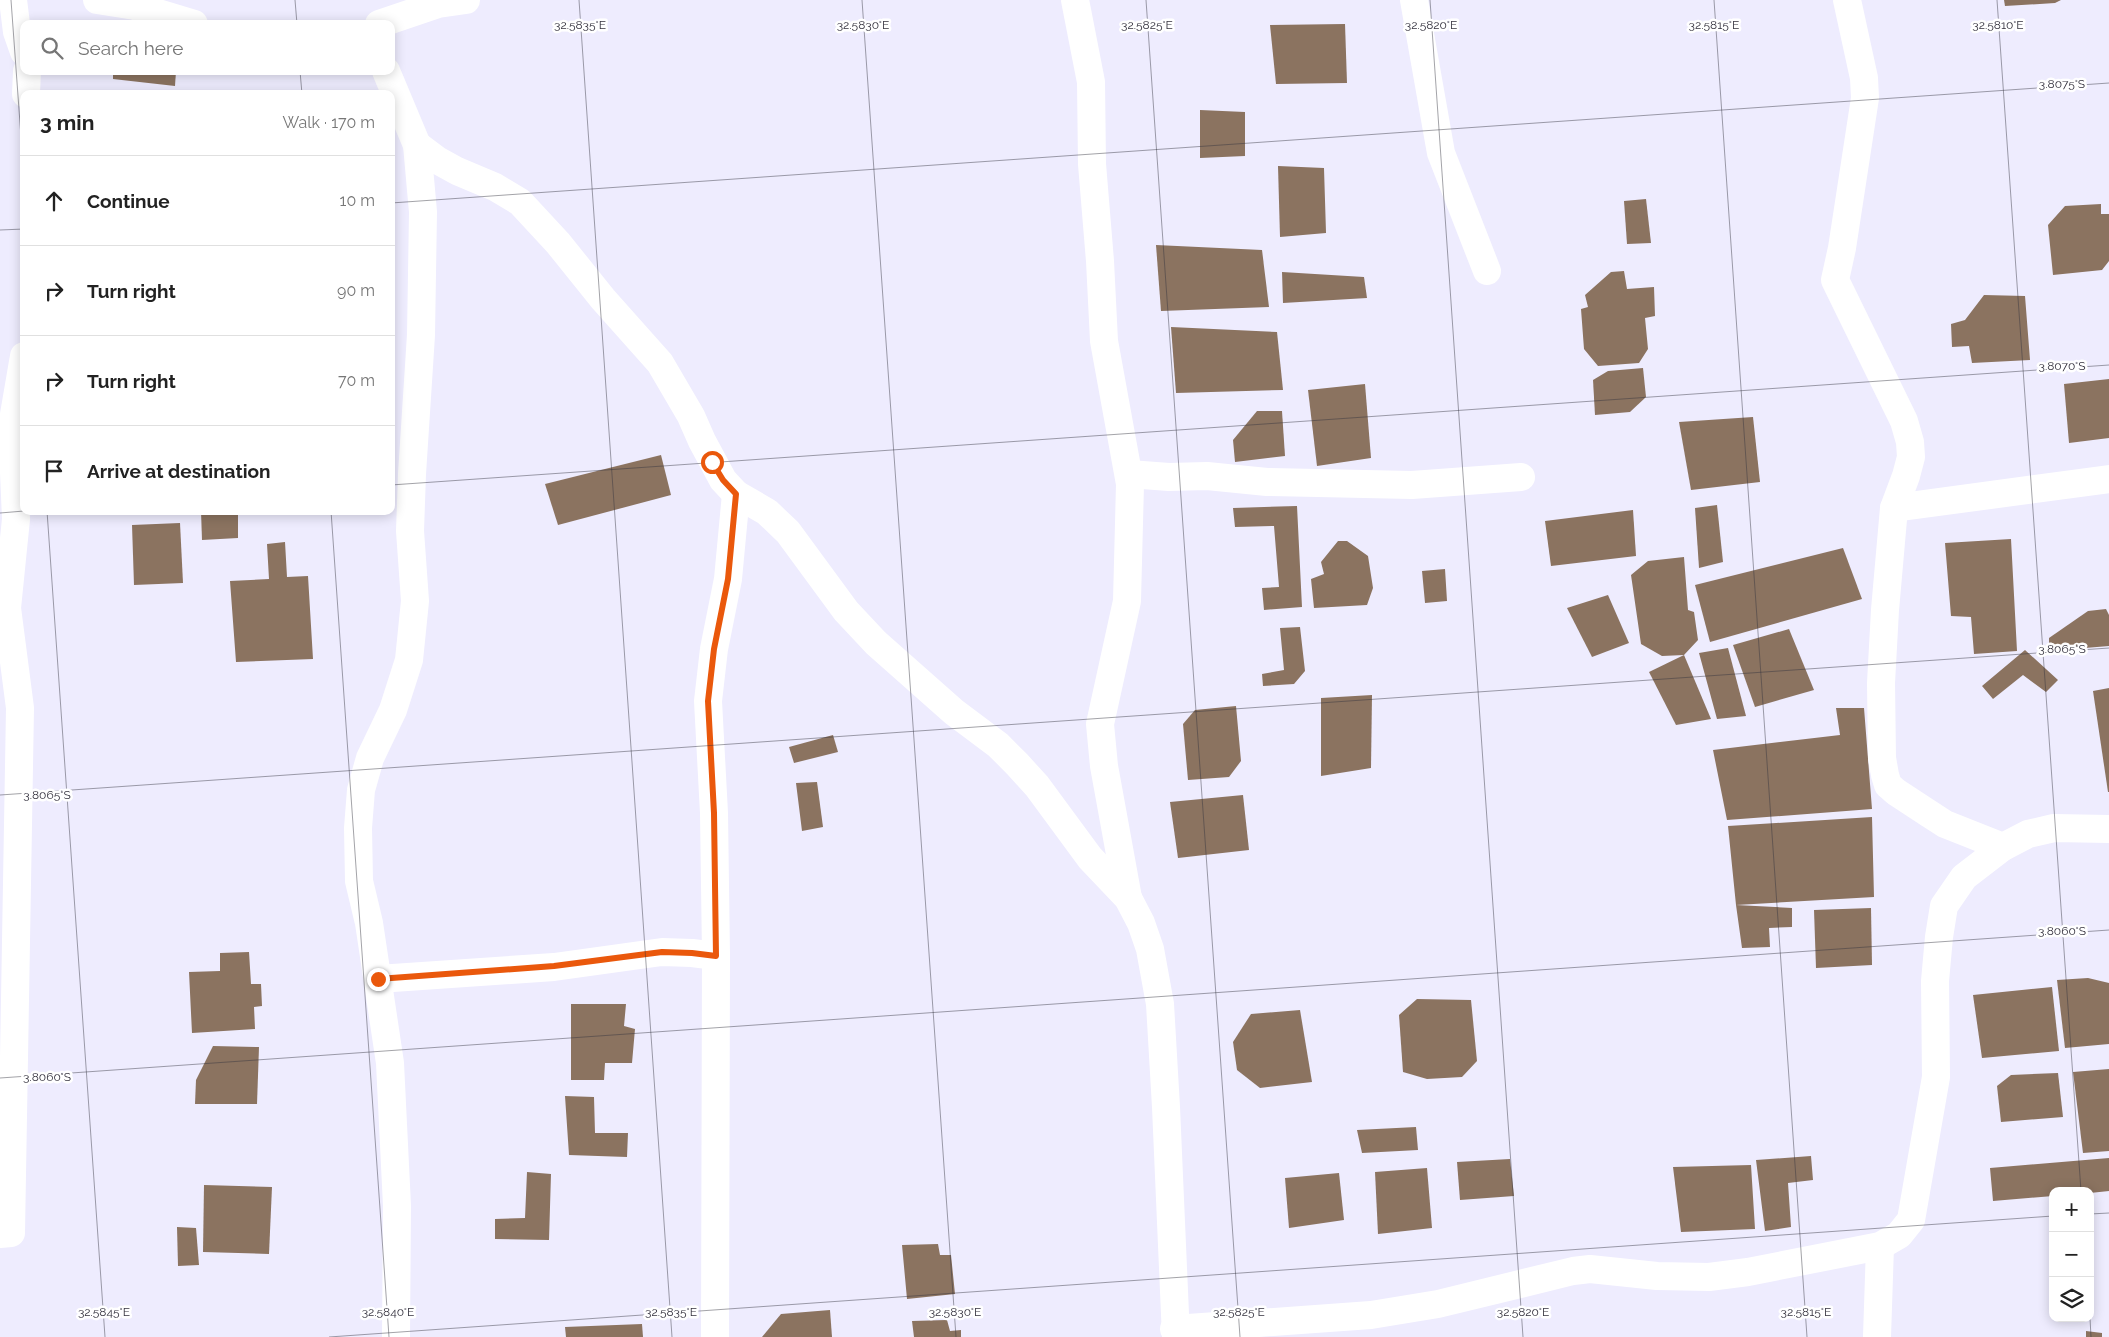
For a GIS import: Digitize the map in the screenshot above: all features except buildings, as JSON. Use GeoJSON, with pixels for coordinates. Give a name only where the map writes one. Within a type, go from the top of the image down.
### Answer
{"type":"FeatureCollection","features":[{"type":"Feature","properties":{"kind":"street"},"geometry":{"type":"LineString","coordinates":[[13,0],[20,41]]}},
{"type":"Feature","properties":{"kind":"street"},"geometry":{"type":"LineString","coordinates":[[97,0],[135,6],[181,20]]}},
{"type":"Feature","properties":{"kind":"street"},"geometry":{"type":"LineString","coordinates":[[391,20],[438,4],[466,0]]}},
{"type":"Feature","properties":{"kind":"street"},"geometry":{"type":"LineString","coordinates":[[1075,0],[1091,82],[1092,164],[1104,340],[1129,474],[1128,601],[1100,724],[1104,766],[1128,898]]}},
{"type":"Feature","properties":{"kind":"street"},"geometry":{"type":"LineString","coordinates":[[1414,0],[1441,153],[1487,271]]}},
{"type":"Feature","properties":{"kind":"street"},"geometry":{"type":"LineString","coordinates":[[1847,0],[1864,78],[1865,98],[1842,248],[1835,280],[1904,421],[1910,442],[1911,457],[1894,508],[1884,610],[1880,683],[1882,758],[1885,775],[1888,784],[1896,792],[1945,824],[2003,846]]}},
{"type":"Feature","properties":{"kind":"street"},"geometry":{"type":"LineString","coordinates":[[26,90],[27,75]]}},
{"type":"Feature","properties":{"kind":"street"},"geometry":{"type":"LineString","coordinates":[[388,75],[394,90]]}},
{"type":"Feature","properties":{"kind":"street"},"geometry":{"type":"LineString","coordinates":[[395,92],[418,144],[423,212],[421,335],[412,474],[411,521],[415,601],[409,660],[394,710],[368,766],[361,790],[358,828],[360,881],[378,979],[390,1063],[397,1206],[396,1337]]}},
{"type":"Feature","properties":{"kind":"street"},"geometry":{"type":"LineString","coordinates":[[418,144],[437,160],[457,171],[495,187],[520,202],[558,243],[603,299],[660,362],[691,416],[712,462],[723,480],[736,494],[767,512],[788,532],[846,611],[876,644],[954,712],[998,744],[1037,786],[1090,858],[1128,898],[1141,923],[1150,949],[1160,1004],[1175,1333],[1372,1315],[1438,1304],[1573,1271],[1590,1269],[1657,1276],[1709,1277],[1748,1272],[1880,1246],[1899,1235],[1911,1220],[1936,1077],[1935,981],[1944,906],[1964,878],[2003,846],[2028,834],[2054,828],[2109,829]]}},
{"type":"Feature","properties":{"kind":"street"},"geometry":{"type":"LineString","coordinates":[[0,1234],[11,1233],[20,708],[7,608],[16,520],[12,426],[20,379]]}},
{"type":"Feature","properties":{"kind":"street"},"geometry":{"type":"LineString","coordinates":[[1129,474],[1169,477],[1207,476],[1267,482],[1412,485],[1521,478]]}},
{"type":"Feature","properties":{"kind":"street"},"geometry":{"type":"LineString","coordinates":[[1894,508],[2109,479]]}},
{"type":"Feature","properties":{"kind":"street"},"geometry":{"type":"LineString","coordinates":[[715,1337],[716,956],[714,813],[708,701],[714,649],[728,579],[736,494]]}},
{"type":"Feature","properties":{"kind":"street"},"geometry":{"type":"LineString","coordinates":[[378,979],[554,966],[662,952],[716,956]]}},
{"type":"Feature","properties":{"kind":"street"},"geometry":{"type":"LineString","coordinates":[[1878,1337],[1880,1246]]}},
{"type":"Feature","properties":{"kind":"route"},"geometry":{"type":"LineString","coordinates":[[378,979],[554,966],[662,952],[716,956],[714,813],[708,701],[714,649],[728,579],[736,494],[723,480],[712,462]]}}]}
